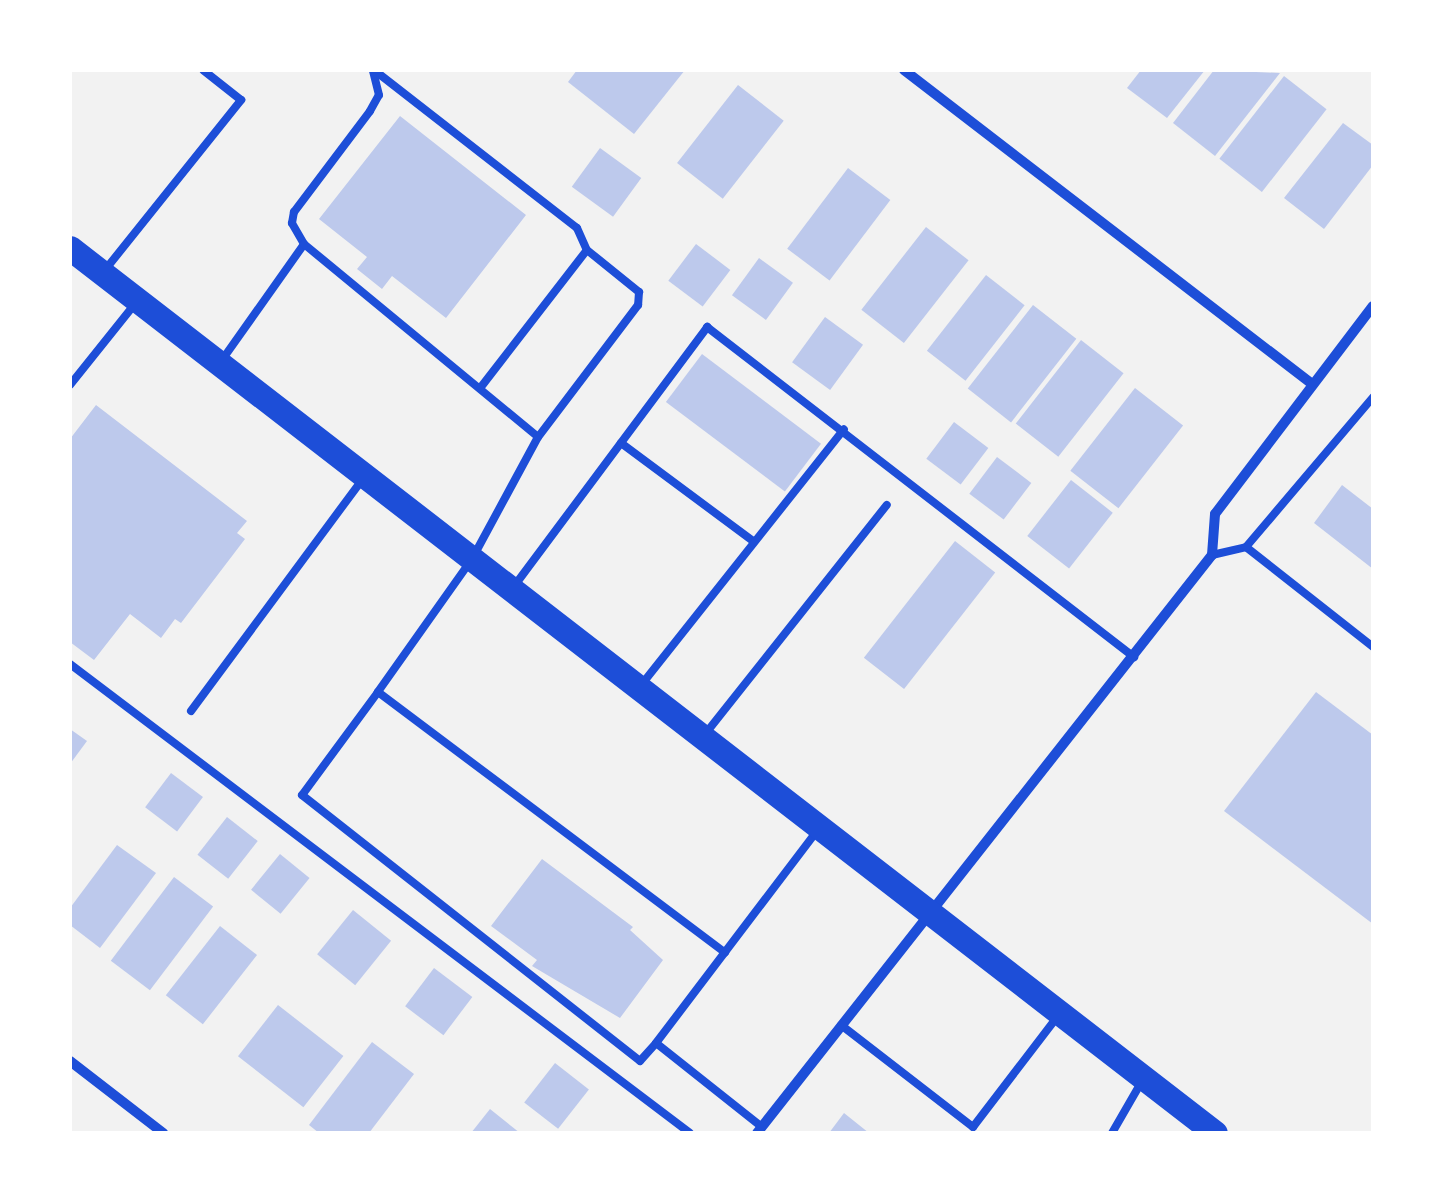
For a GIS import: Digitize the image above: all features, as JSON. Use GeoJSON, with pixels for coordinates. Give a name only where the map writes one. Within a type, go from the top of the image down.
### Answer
{"type":"FeatureCollection","features":[{"type":"Feature","properties":{"kind":"main road"},"geometry":{"type":"LineString","coordinates":[[70,248],[1215,1133]]}},
{"type":"Feature","properties":{"kind":"street"},"geometry":{"type":"LineString","coordinates":[[904,70],[1312,384]]}},
{"type":"Feature","properties":{"kind":"street"},"geometry":{"type":"LineString","coordinates":[[760,1130],[1212,556],[1215,514],[1373,306]]}},
{"type":"Feature","properties":{"kind":"street"},"geometry":{"type":"LineString","coordinates":[[70,1061],[162,1133]]}},
{"type":"Feature","properties":{"kind":"lane"},"geometry":{"type":"LineString","coordinates":[[102,274],[240,100],[203,70]]}},
{"type":"Feature","properties":{"kind":"lane"},"geometry":{"type":"LineString","coordinates":[[374,70],[378,94],[370,111],[294,212],[292,223],[304,244],[538,437]]}},
{"type":"Feature","properties":{"kind":"lane"},"geometry":{"type":"LineString","coordinates":[[374,70],[578,228],[587,250],[639,292],[641,298],[538,437],[472,559],[302,796],[640,1060],[820,828]]}},
{"type":"Feature","properties":{"kind":"lane"},"geometry":{"type":"LineString","coordinates":[[220,364],[304,244]]}},
{"type":"Feature","properties":{"kind":"lane"},"geometry":{"type":"LineString","coordinates":[[481,387],[587,250]]}},
{"type":"Feature","properties":{"kind":"lane"},"geometry":{"type":"LineString","coordinates":[[70,385],[138,301]]}},
{"type":"Feature","properties":{"kind":"lane"},"geometry":{"type":"LineString","coordinates":[[512,590],[707,327],[1134,656]]}},
{"type":"Feature","properties":{"kind":"lane"},"geometry":{"type":"LineString","coordinates":[[1212,556],[1246,547],[1373,397]]}},
{"type":"Feature","properties":{"kind":"lane"},"geometry":{"type":"LineString","coordinates":[[639,688],[844,429]]}},
{"type":"Feature","properties":{"kind":"lane"},"geometry":{"type":"LineString","coordinates":[[620,442],[754,540]]}},
{"type":"Feature","properties":{"kind":"lane"},"geometry":{"type":"LineString","coordinates":[[191,711],[364,476]]}},
{"type":"Feature","properties":{"kind":"lane"},"geometry":{"type":"LineString","coordinates":[[703,737],[887,505]]}},
{"type":"Feature","properties":{"kind":"lane"},"geometry":{"type":"LineString","coordinates":[[1246,547],[1373,647]]}},
{"type":"Feature","properties":{"kind":"lane"},"geometry":{"type":"LineString","coordinates":[[70,664],[690,1133]]}},
{"type":"Feature","properties":{"kind":"lane"},"geometry":{"type":"LineString","coordinates":[[378,692],[725,953]]}},
{"type":"Feature","properties":{"kind":"lane"},"geometry":{"type":"LineString","coordinates":[[842,1026],[972,1127],[1060,1014]]}},
{"type":"Feature","properties":{"kind":"lane"},"geometry":{"type":"LineString","coordinates":[[656,1043],[760,1130]]}},
{"type":"Feature","properties":{"kind":"lane"},"geometry":{"type":"LineString","coordinates":[[1112,1133],[1144,1078]]}},
{"type":"Feature","properties":{"kind":"building"},"geometry":{"type":"Polygon","coordinates":[[[577,70],[685,70],[634,134],[568,82],[577,70]]]}},
{"type":"Feature","properties":{"kind":"building"},"geometry":{"type":"Polygon","coordinates":[[[1141,70],[1205,70],[1167,118],[1127,88],[1141,70]]]}},
{"type":"Feature","properties":{"kind":"building"},"geometry":{"type":"Polygon","coordinates":[[[1214,70],[1280,73],[1215,156],[1173,123],[1214,70]]]}},
{"type":"Feature","properties":{"kind":"building"},"geometry":{"type":"Polygon","coordinates":[[[1284,76],[1327,109],[1262,192],[1219,159],[1284,76]]]}},
{"type":"Feature","properties":{"kind":"building"},"geometry":{"type":"Polygon","coordinates":[[[738,85],[784,121],[723,199],[677,163],[738,85]]]}},
{"type":"Feature","properties":{"kind":"building"},"geometry":{"type":"Polygon","coordinates":[[[400,116],[526,215],[446,318],[392,276],[382,289],[357,269],[367,257],[319,219],[400,116]]]}},
{"type":"Feature","properties":{"kind":"building"},"geometry":{"type":"Polygon","coordinates":[[[1343,123],[1373,145],[1373,165],[1324,229],[1284,198],[1343,123]]]}},
{"type":"Feature","properties":{"kind":"building"},"geometry":{"type":"Polygon","coordinates":[[[600,148],[641,178],[613,217],[572,187],[600,148]]]}},
{"type":"Feature","properties":{"kind":"building"},"geometry":{"type":"Polygon","coordinates":[[[848,168],[890,200],[830,281],[787,249],[848,168]]]}},
{"type":"Feature","properties":{"kind":"building"},"geometry":{"type":"Polygon","coordinates":[[[926,227],[969,260],[904,343],[861,310],[926,227]]]}},
{"type":"Feature","properties":{"kind":"building"},"geometry":{"type":"Polygon","coordinates":[[[696,244],[730,270],[703,307],[668,281],[696,244]]]}},
{"type":"Feature","properties":{"kind":"building"},"geometry":{"type":"Polygon","coordinates":[[[759,258],[793,283],[766,320],[732,295],[759,258]]]}},
{"type":"Feature","properties":{"kind":"building"},"geometry":{"type":"Polygon","coordinates":[[[986,275],[1025,305],[966,381],[927,351],[986,275]]]}},
{"type":"Feature","properties":{"kind":"building"},"geometry":{"type":"Polygon","coordinates":[[[1033,305],[1076,339],[1011,422],[968,389],[1033,305]]]}},
{"type":"Feature","properties":{"kind":"building"},"geometry":{"type":"Polygon","coordinates":[[[825,317],[863,345],[830,390],[792,362],[825,317]]]}},
{"type":"Feature","properties":{"kind":"building"},"geometry":{"type":"Polygon","coordinates":[[[1081,340],[1124,373],[1058,457],[1016,424],[1081,340]]]}},
{"type":"Feature","properties":{"kind":"building"},"geometry":{"type":"Polygon","coordinates":[[[702,354],[821,444],[785,492],[666,402],[702,354]]]}},
{"type":"Feature","properties":{"kind":"building"},"geometry":{"type":"Polygon","coordinates":[[[1135,388],[1183,426],[1118,508],[1070,471],[1135,388]]]}},
{"type":"Feature","properties":{"kind":"building"},"geometry":{"type":"Polygon","coordinates":[[[96,405],[247,521],[237,533],[245,539],[181,623],[175,619],[161,638],[130,614],[94,660],[70,642],[70,439],[96,405]]]}},
{"type":"Feature","properties":{"kind":"building"},"geometry":{"type":"Polygon","coordinates":[[[954,422],[988,448],[961,485],[926,459],[954,422]]]}},
{"type":"Feature","properties":{"kind":"building"},"geometry":{"type":"Polygon","coordinates":[[[997,457],[1031,483],[1004,520],[969,494],[997,457]]]}},
{"type":"Feature","properties":{"kind":"building"},"geometry":{"type":"Polygon","coordinates":[[[1071,480],[1113,513],[1069,569],[1027,536],[1071,480]]]}},
{"type":"Feature","properties":{"kind":"building"},"geometry":{"type":"Polygon","coordinates":[[[1342,485],[1373,509],[1373,569],[1314,523],[1342,485]]]}},
{"type":"Feature","properties":{"kind":"building"},"geometry":{"type":"Polygon","coordinates":[[[955,541],[995,572],[904,689],[864,658],[955,541]]]}},
{"type":"Feature","properties":{"kind":"building"},"geometry":{"type":"Polygon","coordinates":[[[1316,692],[1373,735],[1373,924],[1224,811],[1316,692]]]}},
{"type":"Feature","properties":{"kind":"building"},"geometry":{"type":"Polygon","coordinates":[[[70,729],[87,741],[70,764],[70,729]]]}},
{"type":"Feature","properties":{"kind":"building"},"geometry":{"type":"Polygon","coordinates":[[[171,773],[203,797],[177,831],[145,807],[171,773]]]}},
{"type":"Feature","properties":{"kind":"building"},"geometry":{"type":"Polygon","coordinates":[[[227,817],[258,841],[228,879],[197,855],[227,817]]]}},
{"type":"Feature","properties":{"kind":"building"},"geometry":{"type":"Polygon","coordinates":[[[117,845],[156,873],[100,948],[70,925],[70,908],[117,845]]]}},
{"type":"Feature","properties":{"kind":"building"},"geometry":{"type":"Polygon","coordinates":[[[280,854],[310,878],[281,914],[251,890],[280,854]]]}},
{"type":"Feature","properties":{"kind":"building"},"geometry":{"type":"Polygon","coordinates":[[[542,859],[633,927],[630,930],[663,960],[620,1018],[532,966],[537,960],[491,926],[542,859]]]}},
{"type":"Feature","properties":{"kind":"building"},"geometry":{"type":"Polygon","coordinates":[[[174,877],[213,906],[150,990],[111,961],[174,877]]]}},
{"type":"Feature","properties":{"kind":"building"},"geometry":{"type":"Polygon","coordinates":[[[353,910],[391,941],[355,985],[317,954],[353,910]]]}},
{"type":"Feature","properties":{"kind":"building"},"geometry":{"type":"Polygon","coordinates":[[[220,926],[257,955],[203,1024],[166,995],[220,926]]]}},
{"type":"Feature","properties":{"kind":"building"},"geometry":{"type":"Polygon","coordinates":[[[434,968],[472,997],[443,1035],[405,1006],[434,968]]]}},
{"type":"Feature","properties":{"kind":"building"},"geometry":{"type":"Polygon","coordinates":[[[278,1005],[343,1056],[303,1107],[238,1056],[278,1005]]]}},
{"type":"Feature","properties":{"kind":"building"},"geometry":{"type":"Polygon","coordinates":[[[372,1042],[414,1074],[369,1133],[319,1133],[309,1125],[372,1042]]]}},
{"type":"Feature","properties":{"kind":"building"},"geometry":{"type":"Polygon","coordinates":[[[555,1063],[589,1089],[558,1129],[524,1102],[555,1063]]]}},
{"type":"Feature","properties":{"kind":"building"},"geometry":{"type":"Polygon","coordinates":[[[490,1109],[520,1133],[471,1133],[490,1109]]]}},
{"type":"Feature","properties":{"kind":"building"},"geometry":{"type":"Polygon","coordinates":[[[844,1113],[869,1133],[829,1133],[844,1113]]]}}]}
